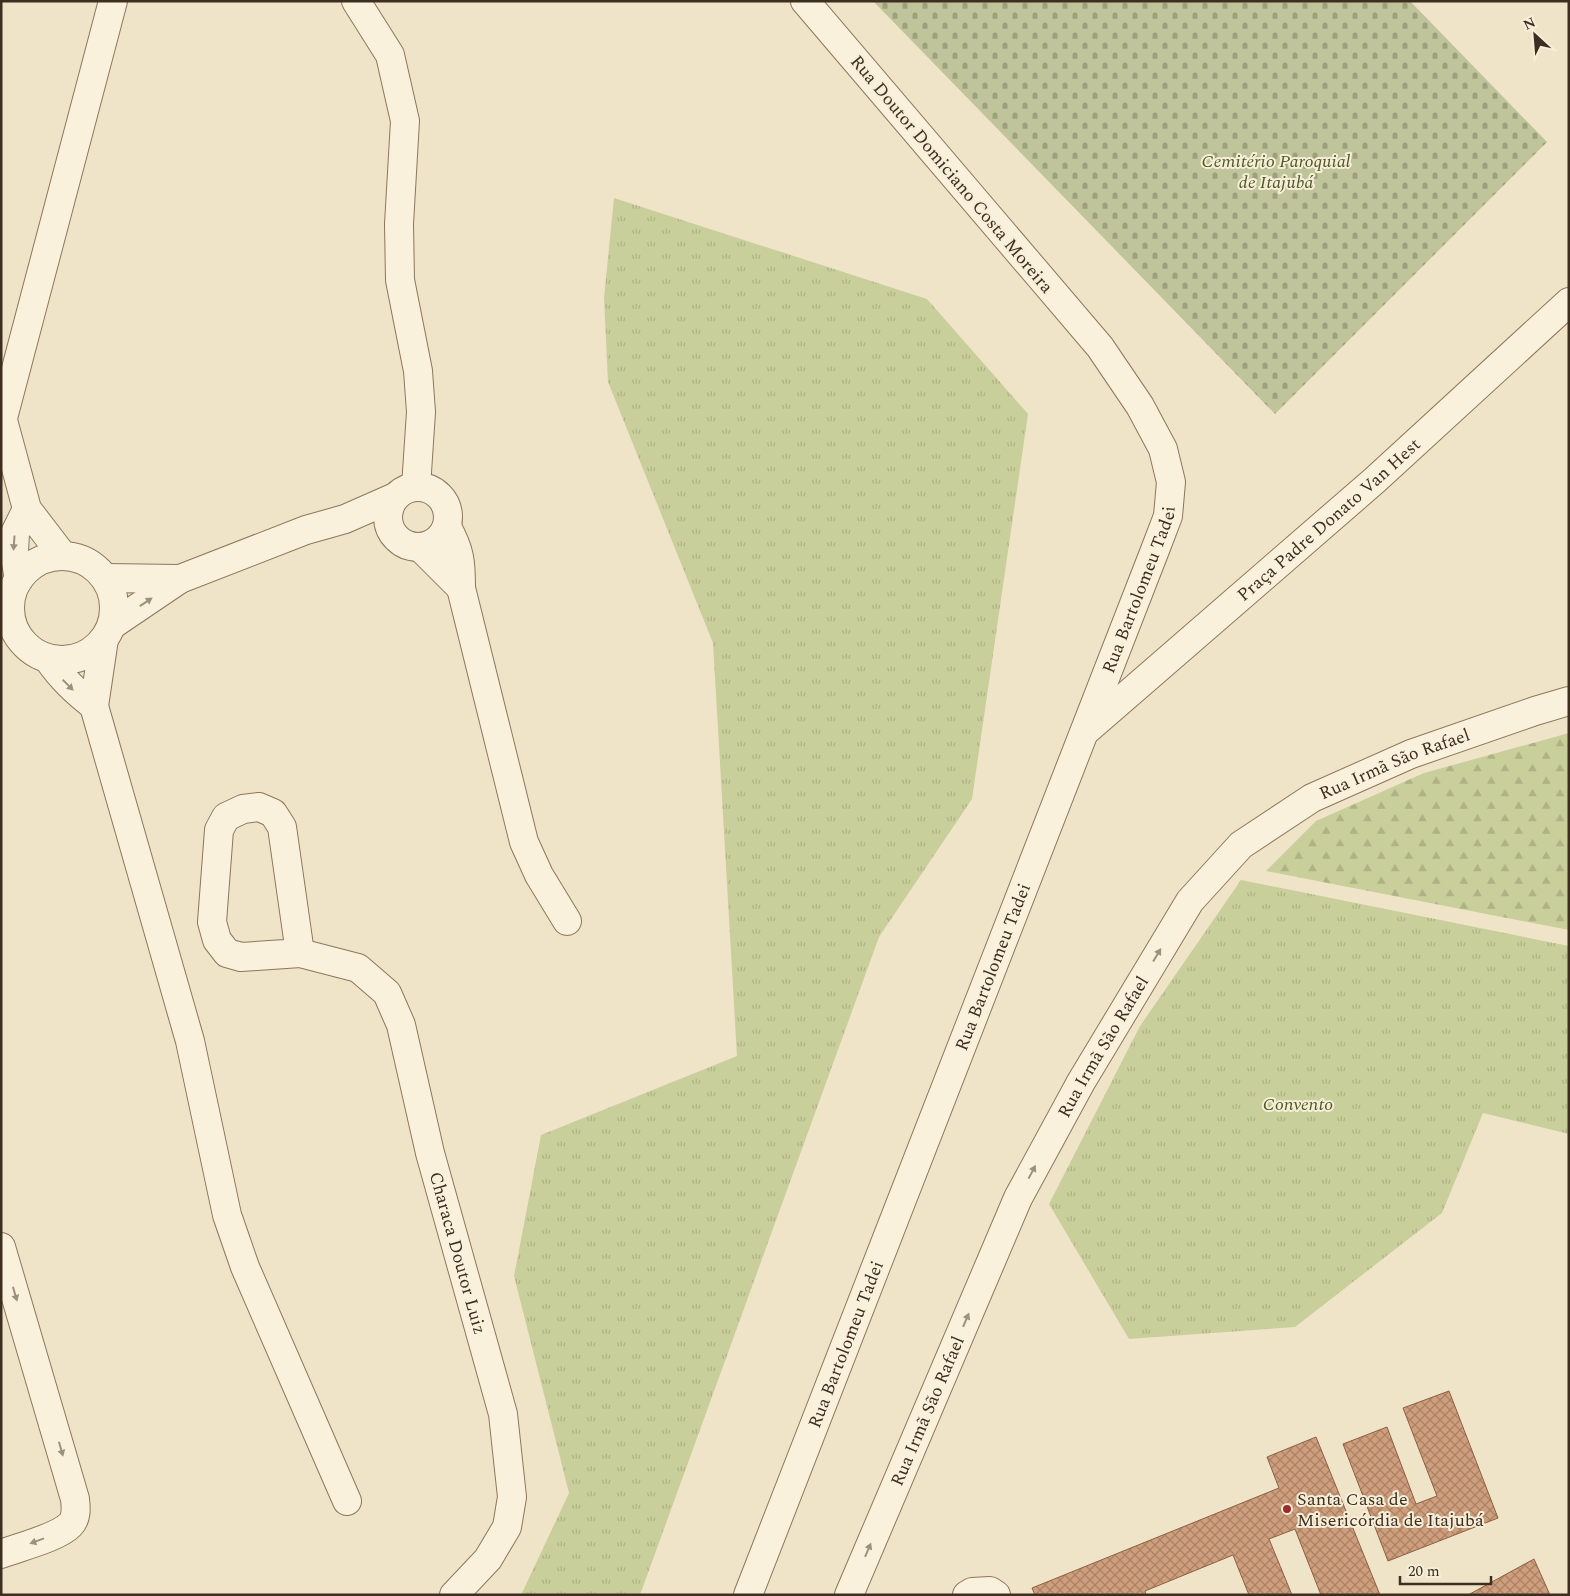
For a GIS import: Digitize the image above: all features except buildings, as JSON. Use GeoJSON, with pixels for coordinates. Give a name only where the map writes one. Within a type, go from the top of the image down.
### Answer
{"type":"FeatureCollection","features":[{"type":"Feature","properties":{"kind":"street"},"geometry":{"type":"LineString","coordinates":[[63,556],[27,509],[2,416],[113,1]]}},
{"type":"Feature","properties":{"kind":"street"},"geometry":{"type":"LineString","coordinates":[[356,1],[390,55],[404,121],[398,224],[400,280],[418,371],[421,412],[405,492],[389,507],[388,519],[391,531],[461,588]]}},
{"type":"Feature","properties":{"kind":"street","name":"Rua Doutor Domiciano Costa Moreira"},"geometry":{"type":"LineString","coordinates":[[805,1],[1100,347]]}},
{"type":"Feature","properties":{"kind":"street","name":"Praça Padre Donato Van Hest"},"geometry":{"type":"LineString","coordinates":[[1085,732],[1375,480],[1569,302]]}},
{"type":"Feature","properties":{"kind":"street","name":"Rua Bartolomeu Tadei"},"geometry":{"type":"LineString","coordinates":[[748,1595],[1168,516],[1171,482],[1162,449],[1140,406],[1100,347]]}},
{"type":"Feature","properties":{"kind":"street"},"geometry":{"type":"LineString","coordinates":[[27,509],[15,533],[10,608],[12,624],[11,644],[48,659],[69,660],[89,653],[108,632],[180,579],[306,530],[345,519],[405,492],[428,489],[438,494],[446,504],[448,515],[447,527],[441,537],[431,544],[409,544],[345,519]]}},
{"type":"Feature","properties":{"kind":"street"},"geometry":{"type":"LineString","coordinates":[[447,527],[457,545],[461,565],[461,588],[524,842],[539,875],[568,921]]}},
{"type":"Feature","properties":{"kind":"street"},"geometry":{"type":"LineString","coordinates":[[11,588],[30,567],[46,559],[63,556],[80,559],[94,566],[105,578],[112,593],[114,609],[94,706],[190,1041],[227,1215],[245,1267],[347,1501]]}},
{"type":"Feature","properties":{"kind":"street"},"geometry":{"type":"LineString","coordinates":[[105,578],[180,579]]}},
{"type":"Feature","properties":{"kind":"street"},"geometry":{"type":"LineString","coordinates":[[48,659],[71,688],[94,706]]}},
{"type":"Feature","properties":{"kind":"street","name":"Rua Irmã São Rafael"},"geometry":{"type":"LineString","coordinates":[[849,1595],[1018,1198],[1081,1082],[1190,902],[1241,845],[1312,798],[1411,754],[1569,701]]}},
{"type":"Feature","properties":{"kind":"street","name":"Characa Doutor Luiz"},"geometry":{"type":"LineString","coordinates":[[300,953],[282,827],[273,813],[259,807],[243,809],[226,818],[219,830],[212,922],[217,940],[227,953],[241,957],[300,953],[358,968],[387,993],[401,1025],[430,1153],[503,1414],[512,1497],[507,1527],[488,1560],[454,1595]]}},
{"type":"Feature","properties":{"kind":"street"},"geometry":{"type":"LineString","coordinates":[[1,1247],[75,1499],[76,1510],[71,1524],[59,1533],[1,1554]]}},
{"type":"Feature","properties":{"kind":"street"},"geometry":{"type":"LineString","coordinates":[[967,1595],[972,1592],[990,1590],[996,1595]]}},
{"type":"Feature","properties":{"kind":"green space","name":"Cemitério Paroquial de Itajubá"},"geometry":{"type":"Polygon","coordinates":[[[873,1],[1410,1],[1547,142],[1275,414],[873,1]]]}},
{"type":"Feature","properties":{"kind":"green space"},"geometry":{"type":"Polygon","coordinates":[[[614,198],[927,299],[1028,414],[972,799],[879,937],[640,1595],[521,1595],[569,1493],[514,1276],[541,1135],[737,1056],[713,643],[608,382],[604,298],[614,198]]]}},
{"type":"Feature","properties":{"kind":"green space"},"geometry":{"type":"Polygon","coordinates":[[[1569,733],[1569,930],[1266,871],[1316,821],[1424,773],[1569,733]]]}},
{"type":"Feature","properties":{"kind":"green space","name":"Convento"},"geometry":{"type":"Polygon","coordinates":[[[1241,880],[1569,946],[1569,1134],[1483,1113],[1442,1213],[1295,1327],[1129,1339],[1049,1204],[1140,1026],[1241,880]]]}},
{"type":"Feature","properties":{"kind":"place","name":"Santa Casa de Misericórdia de Itajubá"},"geometry":{"type":"Point","coordinates":[1287,1509]}}]}
